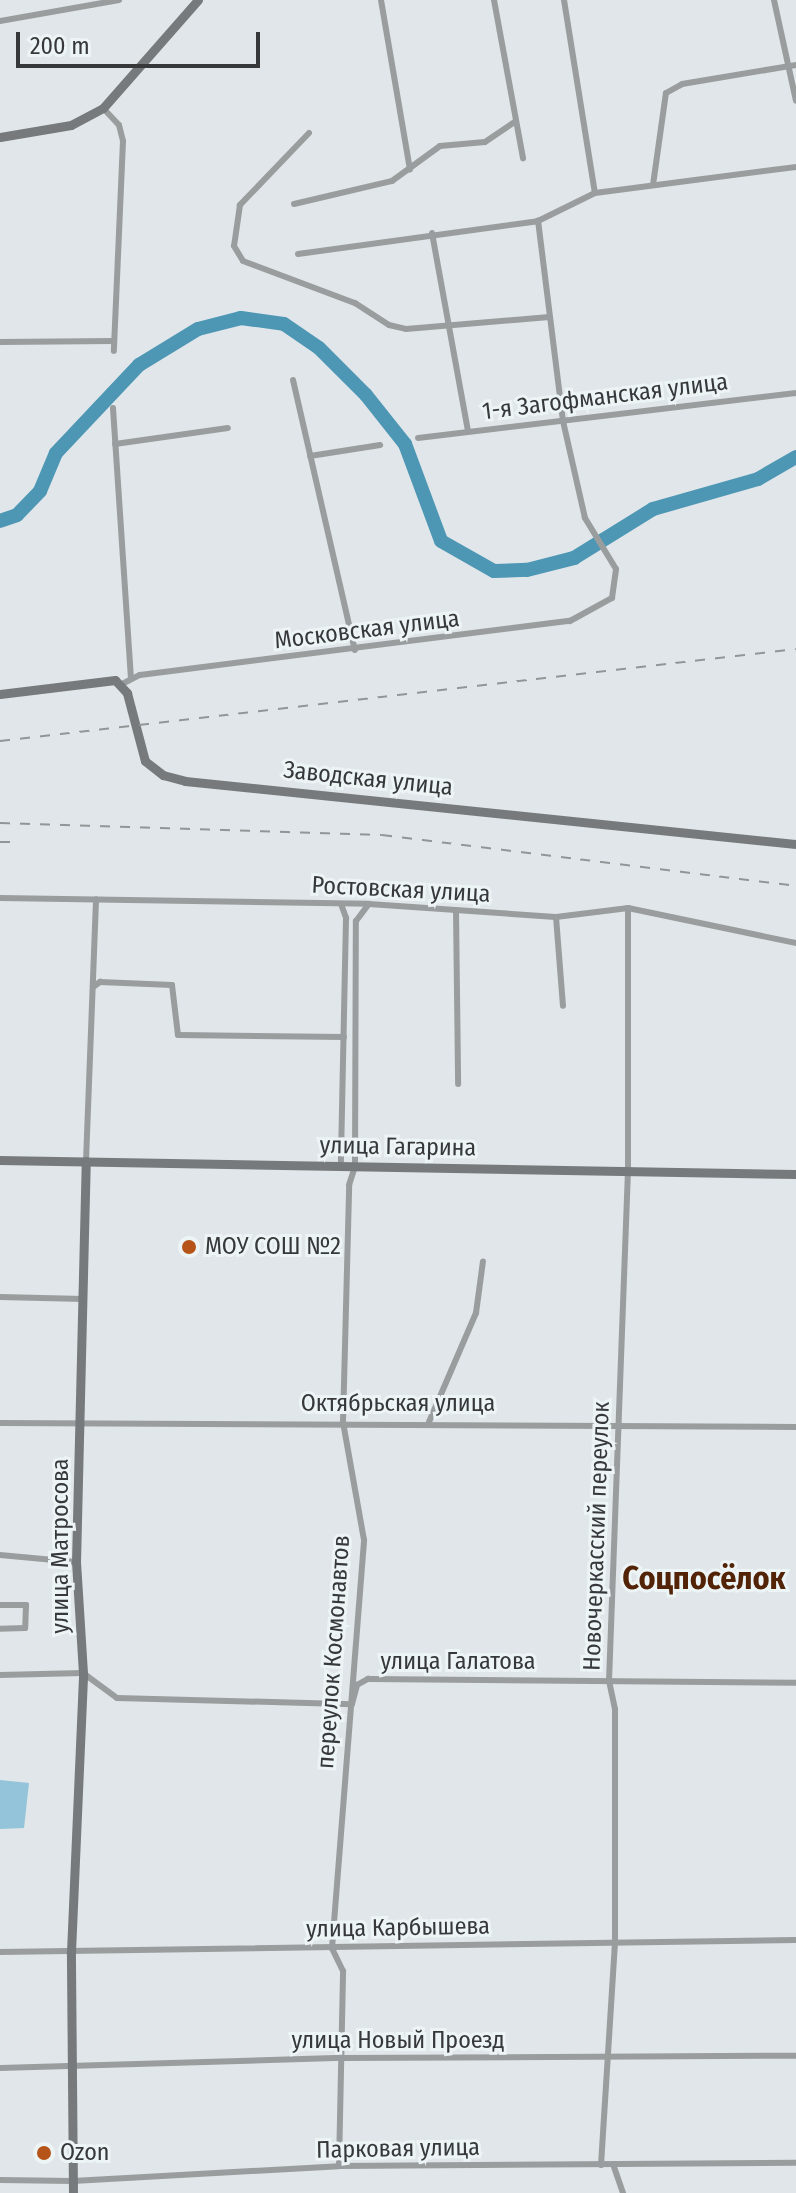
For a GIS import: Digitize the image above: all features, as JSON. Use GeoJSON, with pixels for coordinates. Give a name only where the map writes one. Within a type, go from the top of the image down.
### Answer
{"type":"FeatureCollection","features":[{"type":"Feature","properties":{"kind":"main road"},"geometry":{"type":"LineString","coordinates":[[0,137],[71,125],[103,108],[198,0]]}},
{"type":"Feature","properties":{"kind":"main road"},"geometry":{"type":"LineString","coordinates":[[0,694],[108,679],[122,684]]}},
{"type":"Feature","properties":{"kind":"main road","name":"Заводская улица"},"geometry":{"type":"LineString","coordinates":[[122,684],[141,753],[156,771],[173,779],[796,844]]}},
{"type":"Feature","properties":{"kind":"main road","name":"улица Гагарина"},"geometry":{"type":"LineString","coordinates":[[0,1160],[796,1174]]}},
{"type":"Feature","properties":{"kind":"main road","name":"улица Матросова"},"geometry":{"type":"LineString","coordinates":[[73,2193],[71,1952],[83,1673],[76,1562],[82,1422],[86,1161]]}},
{"type":"Feature","properties":{"kind":"street"},"geometry":{"type":"LineString","coordinates":[[0,21],[119,0]]}},
{"type":"Feature","properties":{"kind":"street"},"geometry":{"type":"LineString","coordinates":[[381,0],[410,170]]}},
{"type":"Feature","properties":{"kind":"street"},"geometry":{"type":"LineString","coordinates":[[494,0],[523,158]]}},
{"type":"Feature","properties":{"kind":"street"},"geometry":{"type":"LineString","coordinates":[[564,0],[595,193]]}},
{"type":"Feature","properties":{"kind":"street"},"geometry":{"type":"LineString","coordinates":[[774,0],[792,66],[796,101]]}},
{"type":"Feature","properties":{"kind":"street"},"geometry":{"type":"LineString","coordinates":[[653,185],[666,93],[682,84],[792,66]]}},
{"type":"Feature","properties":{"kind":"street"},"geometry":{"type":"LineString","coordinates":[[103,108],[119,125],[123,141],[114,351]]}},
{"type":"Feature","properties":{"kind":"street"},"geometry":{"type":"LineString","coordinates":[[294,204],[375,187],[410,170],[440,146],[485,142],[516,121]]}},
{"type":"Feature","properties":{"kind":"street"},"geometry":{"type":"LineString","coordinates":[[309,133],[240,205],[234,246],[243,261],[355,303],[389,325],[550,317]]}},
{"type":"Feature","properties":{"kind":"street"},"geometry":{"type":"LineString","coordinates":[[298,254],[432,233],[538,221],[595,193],[796,167]]}},
{"type":"Feature","properties":{"kind":"street"},"geometry":{"type":"LineString","coordinates":[[538,221],[563,421]]}},
{"type":"Feature","properties":{"kind":"street"},"geometry":{"type":"LineString","coordinates":[[432,233],[468,432]]}},
{"type":"Feature","properties":{"kind":"street"},"geometry":{"type":"LineString","coordinates":[[0,342],[114,341]]}},
{"type":"Feature","properties":{"kind":"street"},"geometry":{"type":"LineString","coordinates":[[293,380],[355,650]]}},
{"type":"Feature","properties":{"kind":"street","name":"1-я Загофманская улица"},"geometry":{"type":"LineString","coordinates":[[418,438],[796,393]]}},
{"type":"Feature","properties":{"kind":"street"},"geometry":{"type":"LineString","coordinates":[[113,408],[131,677],[122,684]]}},
{"type":"Feature","properties":{"kind":"street","name":"Московская улица"},"geometry":{"type":"LineString","coordinates":[[131,677],[570,621],[612,598],[616,569],[585,518],[563,421]]}},
{"type":"Feature","properties":{"kind":"street"},"geometry":{"type":"LineString","coordinates":[[115,444],[228,428]]}},
{"type":"Feature","properties":{"kind":"street"},"geometry":{"type":"LineString","coordinates":[[310,456],[380,445]]}},
{"type":"Feature","properties":{"kind":"street","name":"Ростовская улица"},"geometry":{"type":"LineString","coordinates":[[0,898],[369,904],[556,917],[628,908],[796,943]]}},
{"type":"Feature","properties":{"kind":"street","name":"улица Матросова"},"geometry":{"type":"LineString","coordinates":[[86,1161],[96,899]]}},
{"type":"Feature","properties":{"kind":"street"},"geometry":{"type":"LineString","coordinates":[[341,904],[346,918],[341,1166]]}},
{"type":"Feature","properties":{"kind":"street","name":"переулок Космонавтов"},"geometry":{"type":"LineString","coordinates":[[339,2166],[343,1971],[332,1948],[364,1540],[343,1422],[349,1185],[355,1166],[356,921],[369,904]]}},
{"type":"Feature","properties":{"kind":"street","name":"Новочеркасский переулок"},"geometry":{"type":"LineString","coordinates":[[601,2165],[615,1942],[615,1709],[609,1681],[628,1171],[628,908]]}},
{"type":"Feature","properties":{"kind":"street"},"geometry":{"type":"LineString","coordinates":[[456,910],[458,1084]]}},
{"type":"Feature","properties":{"kind":"street"},"geometry":{"type":"LineString","coordinates":[[556,917],[563,1006]]}},
{"type":"Feature","properties":{"kind":"street"},"geometry":{"type":"LineString","coordinates":[[93,987],[100,982],[172,985],[178,1035],[344,1037]]}},
{"type":"Feature","properties":{"kind":"street"},"geometry":{"type":"LineString","coordinates":[[429,1422],[476,1313],[483,1261]]}},
{"type":"Feature","properties":{"kind":"street"},"geometry":{"type":"LineString","coordinates":[[0,1297],[84,1299]]}},
{"type":"Feature","properties":{"kind":"street","name":"Октябрьская улица"},"geometry":{"type":"LineString","coordinates":[[0,1423],[429,1422],[796,1427]]}},
{"type":"Feature","properties":{"kind":"street"},"geometry":{"type":"LineString","coordinates":[[0,1555],[76,1562]]}},
{"type":"Feature","properties":{"kind":"street"},"geometry":{"type":"LineString","coordinates":[[0,1605],[26,1605],[25,1628],[0,1629]]}},
{"type":"Feature","properties":{"kind":"street"},"geometry":{"type":"LineString","coordinates":[[0,1675],[83,1673],[117,1698],[352,1704]]}},
{"type":"Feature","properties":{"kind":"street","name":"улица Галатова"},"geometry":{"type":"LineString","coordinates":[[352,1704],[357,1685],[368,1679],[796,1683]]}},
{"type":"Feature","properties":{"kind":"street","name":"улица Карбышева"},"geometry":{"type":"LineString","coordinates":[[0,1952],[796,1940]]}},
{"type":"Feature","properties":{"kind":"street","name":"улица Новый Проезд"},"geometry":{"type":"LineString","coordinates":[[0,2068],[343,2058],[796,2056]]}},
{"type":"Feature","properties":{"kind":"street","name":"Парковая улица"},"geometry":{"type":"LineString","coordinates":[[0,2180],[73,2181],[339,2166],[796,2163]]}},
{"type":"Feature","properties":{"kind":"street"},"geometry":{"type":"LineString","coordinates":[[613,2164],[623,2193]]}},
{"type":"Feature","properties":{"kind":"shaded area"},"geometry":{"type":"Polygon","coordinates":[[[0,1780],[29,1783],[24,1828],[0,1829],[0,1780]]]}},
{"type":"Feature","properties":{"kind":"waterway"},"geometry":{"type":"LineString","coordinates":[[0,521],[17,515],[40,491],[56,453],[139,365],[198,329],[241,318],[284,324],[319,348],[366,395],[405,444],[441,541],[494,571],[527,570],[574,558],[653,509],[758,479],[796,457]]}},
{"type":"Feature","properties":{"kind":"railway"},"geometry":{"type":"LineString","coordinates":[[0,741],[796,649]]}},
{"type":"Feature","properties":{"kind":"railway"},"geometry":{"type":"LineString","coordinates":[[0,823],[382,835],[796,886]]}},
{"type":"Feature","properties":{"kind":"railway"},"geometry":{"type":"LineString","coordinates":[[0,842],[16,842]]}},
{"type":"Feature","properties":{"kind":"place","name":"МОУ СОШ №2"},"geometry":{"type":"Point","coordinates":[189,1247]}},
{"type":"Feature","properties":{"kind":"place","name":"Ozon"},"geometry":{"type":"Point","coordinates":[44,2153]}},
{"type":"Feature","properties":{"kind":"district","name":"Соцпосёлок"},"geometry":{"type":"Point","coordinates":[704,1578]}}]}
